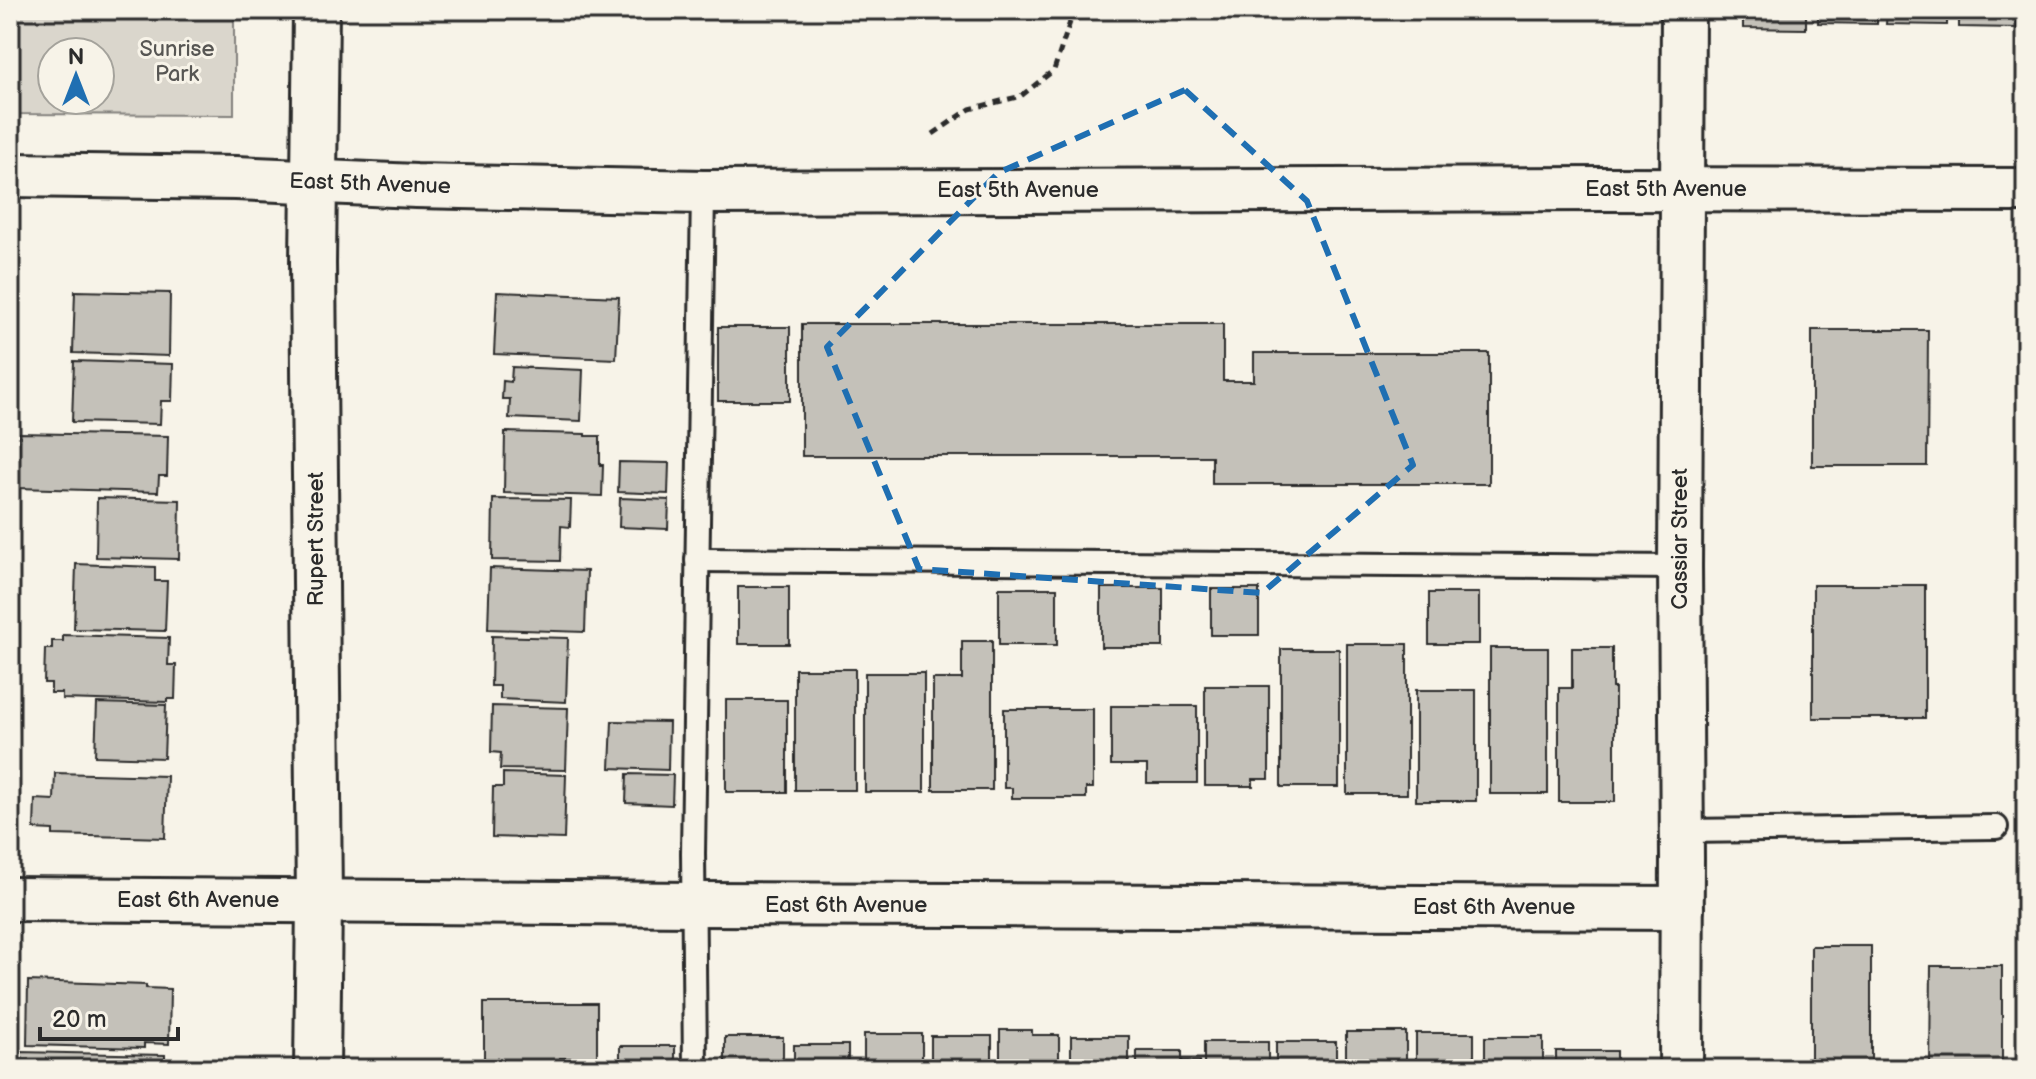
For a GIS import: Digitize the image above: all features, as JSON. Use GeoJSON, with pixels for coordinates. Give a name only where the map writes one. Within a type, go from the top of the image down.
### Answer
{"type":"FeatureCollection","features":[{"type":"Feature","properties":{"kind":"main road","name":"Rupert Street"},"geometry":{"type":"LineString","coordinates":[[316,10],[313,279],[319,901],[317,1069]]}},
{"type":"Feature","properties":{"kind":"street","name":"Cassiar Street"},"geometry":{"type":"LineString","coordinates":[[1681,1069],[1683,10]]}},
{"type":"Feature","properties":{"kind":"street","name":"East 5th Avenue"},"geometry":{"type":"LineString","coordinates":[[10,175],[236,178],[314,183],[703,192],[2026,190]]}},
{"type":"Feature","properties":{"kind":"street","name":"East 6th Avenue"},"geometry":{"type":"LineString","coordinates":[[10,899],[1682,908]]}},
{"type":"Feature","properties":{"kind":"lane"},"geometry":{"type":"LineString","coordinates":[[695,1069],[693,853],[703,192]]}},
{"type":"Feature","properties":{"kind":"lane"},"geometry":{"type":"LineString","coordinates":[[697,560],[1680,567]]}},
{"type":"Feature","properties":{"kind":"lane"},"geometry":{"type":"LineString","coordinates":[[1682,831],[1996,827]]}},
{"type":"Feature","properties":{"kind":"path"},"geometry":{"type":"LineString","coordinates":[[933,134],[970,109],[1021,96],[1054,70],[1074,10]]}},
{"type":"Feature","properties":{"kind":"highlighted area"},"geometry":{"type":"Polygon","coordinates":[[[1185,90],[1307,201],[1413,465],[1262,593],[919,569],[827,347],[998,173],[1185,90]]]}},
{"type":"Feature","properties":{"kind":"green space","name":"Sunrise Park"},"geometry":{"type":"Polygon","coordinates":[[[10,10],[234,10],[234,115],[116,114],[116,36],[36,36],[36,114],[10,114],[10,10]]]}},
{"type":"Feature","properties":{"kind":"building"},"geometry":{"type":"Polygon","coordinates":[[[1545,10],[1545,12],[1202,12],[1545,10]]]}},
{"type":"Feature","properties":{"kind":"building"},"geometry":{"type":"Polygon","coordinates":[[[1743,10],[1806,10],[1806,29],[1743,28],[1743,10]]]}},
{"type":"Feature","properties":{"kind":"building"},"geometry":{"type":"Polygon","coordinates":[[[1818,10],[1877,10],[1877,24],[1818,23],[1818,10]]]}},
{"type":"Feature","properties":{"kind":"building"},"geometry":{"type":"Polygon","coordinates":[[[1887,10],[1947,10],[1947,25],[1886,24],[1887,10]]]}},
{"type":"Feature","properties":{"kind":"building"},"geometry":{"type":"Polygon","coordinates":[[[1959,10],[2017,10],[2017,28],[1959,27],[1959,10]]]}},
{"type":"Feature","properties":{"kind":"building"},"geometry":{"type":"Polygon","coordinates":[[[75,291],[170,293],[169,356],[73,353],[75,291]]]}},
{"type":"Feature","properties":{"kind":"building"},"geometry":{"type":"Polygon","coordinates":[[[497,292],[619,297],[616,359],[494,354],[497,292]]]}},
{"type":"Feature","properties":{"kind":"building"},"geometry":{"type":"Polygon","coordinates":[[[10,304],[19,305],[17,353],[10,353],[10,304]]]}},
{"type":"Feature","properties":{"kind":"building"},"geometry":{"type":"Polygon","coordinates":[[[802,324],[1223,324],[1223,381],[1254,381],[1254,353],[1489,353],[1489,484],[1212,484],[1212,456],[802,456],[802,324]]]}},
{"type":"Feature","properties":{"kind":"building"},"geometry":{"type":"Polygon","coordinates":[[[718,327],[790,327],[790,401],[718,401],[718,327]]]}},
{"type":"Feature","properties":{"kind":"building"},"geometry":{"type":"Polygon","coordinates":[[[1812,330],[1928,330],[1927,466],[1812,466],[1812,330]]]}},
{"type":"Feature","properties":{"kind":"building"},"geometry":{"type":"Polygon","coordinates":[[[74,361],[173,364],[172,401],[161,401],[160,424],[72,422],[74,361]]]}},
{"type":"Feature","properties":{"kind":"building"},"geometry":{"type":"Polygon","coordinates":[[[512,367],[583,370],[581,421],[509,418],[510,399],[502,399],[503,381],[511,382],[512,367]]]}},
{"type":"Feature","properties":{"kind":"building"},"geometry":{"type":"Polygon","coordinates":[[[505,432],[600,436],[602,496],[504,493],[505,432]]]}},
{"type":"Feature","properties":{"kind":"building"},"geometry":{"type":"Polygon","coordinates":[[[19,433],[168,436],[167,476],[159,476],[158,492],[17,488],[19,433]]]}},
{"type":"Feature","properties":{"kind":"building"},"geometry":{"type":"Polygon","coordinates":[[[619,462],[669,463],[668,494],[618,492],[619,462]]]}},
{"type":"Feature","properties":{"kind":"building"},"geometry":{"type":"Polygon","coordinates":[[[10,498],[16,498],[15,542],[10,542],[10,498]]]}},
{"type":"Feature","properties":{"kind":"building"},"geometry":{"type":"Polygon","coordinates":[[[97,498],[180,500],[179,559],[96,557],[97,498]]]}},
{"type":"Feature","properties":{"kind":"building"},"geometry":{"type":"Polygon","coordinates":[[[620,498],[669,500],[668,529],[619,527],[620,498]]]}},
{"type":"Feature","properties":{"kind":"building"},"geometry":{"type":"Polygon","coordinates":[[[493,499],[571,500],[570,527],[561,526],[560,561],[492,560],[493,499]]]}},
{"type":"Feature","properties":{"kind":"building"},"geometry":{"type":"Polygon","coordinates":[[[76,564],[155,567],[155,581],[167,581],[165,631],[74,629],[76,564]]]}},
{"type":"Feature","properties":{"kind":"building"},"geometry":{"type":"Polygon","coordinates":[[[490,568],[587,571],[585,632],[488,629],[490,568]]]}},
{"type":"Feature","properties":{"kind":"building"},"geometry":{"type":"Polygon","coordinates":[[[1813,585],[1925,585],[1925,718],[1813,718],[1813,585]]]}},
{"type":"Feature","properties":{"kind":"building"},"geometry":{"type":"Polygon","coordinates":[[[738,587],[789,587],[789,644],[738,644],[738,587]]]}},
{"type":"Feature","properties":{"kind":"building"},"geometry":{"type":"Polygon","coordinates":[[[999,588],[1057,588],[1057,645],[999,645],[999,588]]]}},
{"type":"Feature","properties":{"kind":"building"},"geometry":{"type":"Polygon","coordinates":[[[1101,588],[1163,588],[1163,647],[1101,647],[1101,588]]]}},
{"type":"Feature","properties":{"kind":"building"},"geometry":{"type":"Polygon","coordinates":[[[1211,589],[1259,589],[1259,635],[1211,635],[1211,589]]]}},
{"type":"Feature","properties":{"kind":"building"},"geometry":{"type":"Polygon","coordinates":[[[1429,593],[1479,593],[1479,644],[1429,644],[1429,593]]]}},
{"type":"Feature","properties":{"kind":"building"},"geometry":{"type":"Polygon","coordinates":[[[63,635],[169,638],[168,665],[176,665],[175,699],[167,699],[167,702],[62,699],[62,693],[51,693],[51,683],[44,683],[45,649],[52,649],[52,641],[63,641],[63,635]]]}},
{"type":"Feature","properties":{"kind":"building"},"geometry":{"type":"Polygon","coordinates":[[[492,636],[568,638],[566,702],[500,699],[500,686],[491,686],[492,636]]]}},
{"type":"Feature","properties":{"kind":"building"},"geometry":{"type":"Polygon","coordinates":[[[962,641],[992,641],[992,790],[933,790],[933,679],[962,679],[962,641]]]}},
{"type":"Feature","properties":{"kind":"building"},"geometry":{"type":"Polygon","coordinates":[[[1347,644],[1407,644],[1407,794],[1347,794],[1347,644]]]}},
{"type":"Feature","properties":{"kind":"building"},"geometry":{"type":"Polygon","coordinates":[[[1490,648],[1548,648],[1548,794],[1490,794],[1490,648]]]}},
{"type":"Feature","properties":{"kind":"building"},"geometry":{"type":"Polygon","coordinates":[[[1572,648],[1612,648],[1615,802],[1559,802],[1559,688],[1572,688],[1572,648]]]}},
{"type":"Feature","properties":{"kind":"building"},"geometry":{"type":"Polygon","coordinates":[[[1281,649],[1339,649],[1339,787],[1281,787],[1281,649]]]}},
{"type":"Feature","properties":{"kind":"building"},"geometry":{"type":"Polygon","coordinates":[[[795,669],[855,669],[855,790],[795,790],[795,669]]]}},
{"type":"Feature","properties":{"kind":"building"},"geometry":{"type":"Polygon","coordinates":[[[865,673],[924,673],[924,792],[865,792],[865,673]]]}},
{"type":"Feature","properties":{"kind":"building"},"geometry":{"type":"Polygon","coordinates":[[[1205,686],[1269,686],[1269,779],[1253,779],[1253,786],[1205,786],[1205,686]]]}},
{"type":"Feature","properties":{"kind":"building"},"geometry":{"type":"Polygon","coordinates":[[[1416,690],[1476,690],[1476,801],[1416,801],[1416,690]]]}},
{"type":"Feature","properties":{"kind":"building"},"geometry":{"type":"Polygon","coordinates":[[[726,700],[787,700],[787,792],[726,792],[726,700]]]}},
{"type":"Feature","properties":{"kind":"building"},"geometry":{"type":"Polygon","coordinates":[[[97,703],[166,705],[164,758],[95,756],[97,703]]]}},
{"type":"Feature","properties":{"kind":"building"},"geometry":{"type":"Polygon","coordinates":[[[492,706],[568,708],[566,770],[500,769],[501,753],[491,752],[492,706]]]}},
{"type":"Feature","properties":{"kind":"building"},"geometry":{"type":"Polygon","coordinates":[[[1111,706],[1197,706],[1197,783],[1147,783],[1147,765],[1111,765],[1111,706]]]}},
{"type":"Feature","properties":{"kind":"building"},"geometry":{"type":"Polygon","coordinates":[[[10,708],[17,709],[15,765],[10,765],[10,708]]]}},
{"type":"Feature","properties":{"kind":"building"},"geometry":{"type":"Polygon","coordinates":[[[1004,709],[1093,709],[1093,788],[1086,788],[1086,798],[1012,798],[1012,788],[1004,788],[1004,709]]]}},
{"type":"Feature","properties":{"kind":"building"},"geometry":{"type":"Polygon","coordinates":[[[612,721],[669,722],[668,770],[610,768],[612,721]]]}},
{"type":"Feature","properties":{"kind":"building"},"geometry":{"type":"Polygon","coordinates":[[[10,769],[17,770],[15,818],[10,818],[10,769]]]}},
{"type":"Feature","properties":{"kind":"building"},"geometry":{"type":"Polygon","coordinates":[[[55,773],[167,776],[165,838],[53,835],[53,830],[34,829],[35,799],[54,800],[55,773]]]}},
{"type":"Feature","properties":{"kind":"building"},"geometry":{"type":"Polygon","coordinates":[[[503,773],[566,775],[564,839],[492,837],[493,787],[503,787],[503,773]]]}},
{"type":"Feature","properties":{"kind":"building"},"geometry":{"type":"Polygon","coordinates":[[[627,774],[673,775],[672,805],[626,803],[627,774]]]}},
{"type":"Feature","properties":{"kind":"building"},"geometry":{"type":"Polygon","coordinates":[[[1811,946],[1871,946],[1871,1069],[1811,1069],[1811,946]]]}},
{"type":"Feature","properties":{"kind":"building"},"geometry":{"type":"Polygon","coordinates":[[[1931,966],[2002,966],[2002,1069],[1930,1069],[1931,966]]]}},
{"type":"Feature","properties":{"kind":"building"},"geometry":{"type":"Polygon","coordinates":[[[28,981],[146,985],[146,988],[170,989],[169,1044],[144,1043],[144,1048],[27,1045],[28,981]]]}},
{"type":"Feature","properties":{"kind":"building"},"geometry":{"type":"Polygon","coordinates":[[[484,1003],[597,1003],[597,1058],[560,1058],[560,1068],[484,1068],[484,1003]]]}},
{"type":"Feature","properties":{"kind":"building"},"geometry":{"type":"Polygon","coordinates":[[[1000,1030],[1032,1030],[1032,1035],[1059,1035],[1059,1069],[1000,1069],[1000,1030]]]}},
{"type":"Feature","properties":{"kind":"building"},"geometry":{"type":"Polygon","coordinates":[[[1346,1032],[1406,1032],[1406,1069],[1346,1069],[1346,1032]]]}},
{"type":"Feature","properties":{"kind":"building"},"geometry":{"type":"Polygon","coordinates":[[[1416,1033],[1474,1033],[1474,1069],[1416,1069],[1416,1033]]]}},
{"type":"Feature","properties":{"kind":"building"},"geometry":{"type":"Polygon","coordinates":[[[864,1034],[922,1034],[922,1069],[864,1069],[864,1034]]]}},
{"type":"Feature","properties":{"kind":"building"},"geometry":{"type":"Polygon","coordinates":[[[931,1036],[992,1036],[992,1069],[931,1069],[931,1036]]]}},
{"type":"Feature","properties":{"kind":"building"},"geometry":{"type":"Polygon","coordinates":[[[1071,1036],[1129,1036],[1129,1069],[1071,1069],[1071,1036]]]}},
{"type":"Feature","properties":{"kind":"building"},"geometry":{"type":"Polygon","coordinates":[[[725,1037],[783,1037],[783,1069],[725,1069],[725,1037]]]}},
{"type":"Feature","properties":{"kind":"building"},"geometry":{"type":"Polygon","coordinates":[[[1485,1037],[1543,1037],[1543,1069],[1485,1069],[1485,1037]]]}},
{"type":"Feature","properties":{"kind":"building"},"geometry":{"type":"Polygon","coordinates":[[[1204,1042],[1268,1042],[1268,1069],[1204,1069],[1204,1042]]]}},
{"type":"Feature","properties":{"kind":"building"},"geometry":{"type":"Polygon","coordinates":[[[1276,1042],[1336,1042],[1336,1069],[1276,1069],[1276,1042]]]}},
{"type":"Feature","properties":{"kind":"building"},"geometry":{"type":"Polygon","coordinates":[[[794,1045],[848,1045],[848,1069],[794,1069],[794,1045]]]}},
{"type":"Feature","properties":{"kind":"building"},"geometry":{"type":"Polygon","coordinates":[[[620,1046],[675,1046],[675,1069],[620,1069],[620,1046]]]}},
{"type":"Feature","properties":{"kind":"building"},"geometry":{"type":"Polygon","coordinates":[[[1137,1051],[1182,1051],[1182,1061],[1200,1061],[1200,1069],[1137,1069],[1137,1051]]]}},
{"type":"Feature","properties":{"kind":"building"},"geometry":{"type":"Polygon","coordinates":[[[1556,1051],[1616,1051],[1616,1069],[1556,1069],[1556,1051]]]}},
{"type":"Feature","properties":{"kind":"building"},"geometry":{"type":"Polygon","coordinates":[[[18,1052],[165,1055],[165,1069],[18,1069],[18,1052]]]}}]}
